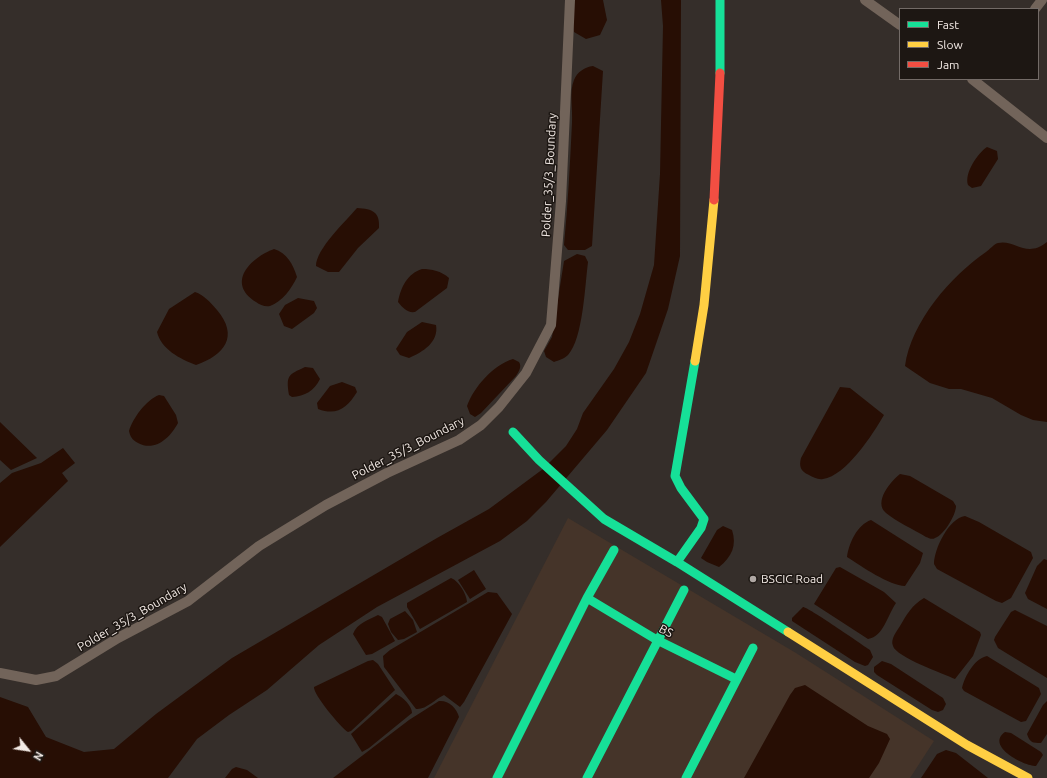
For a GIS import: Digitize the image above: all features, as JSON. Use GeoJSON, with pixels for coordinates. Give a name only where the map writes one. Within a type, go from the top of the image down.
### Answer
{"type":"FeatureCollection","features":[{"type":"Feature","properties":{"kind":"street","name":"Polder_35/3_Boundary"},"geometry":{"type":"LineString","coordinates":[[0,673],[36,680],[56,676],[118,638],[188,601],[259,546],[326,505],[387,473],[458,440],[481,425],[499,407],[526,373],[551,324],[561,201],[570,0]]}},
{"type":"Feature","properties":{"kind":"street"},"geometry":{"type":"LineString","coordinates":[[677,562],[701,528],[704,519],[693,502],[678,485],[675,476],[704,305],[715,184],[721,49],[720,0]]}},
{"type":"Feature","properties":{"kind":"street"},"geometry":{"type":"LineString","coordinates":[[866,0],[899,24]]}},
{"type":"Feature","properties":{"kind":"street"},"geometry":{"type":"LineString","coordinates":[[978,81],[1047,138]]}},
{"type":"Feature","properties":{"kind":"street"},"geometry":{"type":"LineString","coordinates":[[513,432],[539,460],[604,519],[677,562],[967,745],[1028,778]]}},
{"type":"Feature","properties":{"kind":"street"},"geometry":{"type":"LineString","coordinates":[[497,778],[587,598],[614,550]]}},
{"type":"Feature","properties":{"kind":"street"},"geometry":{"type":"LineString","coordinates":[[587,778],[684,590]]}},
{"type":"Feature","properties":{"kind":"street","name":"BS"},"geometry":{"type":"LineString","coordinates":[[587,598],[658,640],[736,679]]}},
{"type":"Feature","properties":{"kind":"street"},"geometry":{"type":"LineString","coordinates":[[686,778],[753,648]]}},
{"type":"Feature","properties":{"kind":"shaded area"},"geometry":{"type":"Polygon","coordinates":[[[573,0],[603,0],[607,20],[600,35],[586,39],[574,32],[572,19],[573,0]]]}},
{"type":"Feature","properties":{"kind":"shaded area"},"geometry":{"type":"Polygon","coordinates":[[[661,0],[681,0],[680,256],[668,309],[646,373],[607,430],[546,502],[527,521],[500,541],[377,607],[319,645],[267,690],[229,715],[197,739],[168,778],[0,778],[0,697],[28,707],[46,737],[84,752],[114,749],[156,714],[232,658],[489,509],[543,469],[566,446],[577,429],[583,413],[614,369],[629,342],[640,314],[654,265],[660,174],[663,26],[661,0]]]}},
{"type":"Feature","properties":{"kind":"shaded area"},"geometry":{"type":"Polygon","coordinates":[[[593,66],[603,71],[592,246],[585,250],[568,250],[564,245],[572,123],[571,95],[574,80],[579,72],[587,67],[593,66]]]}},
{"type":"Feature","properties":{"kind":"shaded area"},"geometry":{"type":"Polygon","coordinates":[[[987,147],[997,151],[998,159],[981,186],[972,188],[968,185],[967,180],[970,169],[976,158],[987,147]]]}},
{"type":"Feature","properties":{"kind":"shaded area"},"geometry":{"type":"Polygon","coordinates":[[[357,208],[367,209],[374,212],[378,218],[379,228],[358,248],[339,272],[328,272],[316,266],[317,259],[326,244],[357,208]]]}},
{"type":"Feature","properties":{"kind":"shaded area"},"geometry":{"type":"Polygon","coordinates":[[[1047,242],[1047,422],[1033,420],[1021,415],[992,398],[961,389],[949,389],[930,383],[905,366],[915,333],[924,317],[959,274],[998,243],[1033,249],[1040,247],[1047,242]]]}},
{"type":"Feature","properties":{"kind":"shaded area"},"geometry":{"type":"Polygon","coordinates":[[[274,249],[286,256],[294,268],[297,277],[289,290],[279,301],[270,306],[264,306],[247,295],[243,287],[242,279],[250,265],[257,258],[274,249]]]}},
{"type":"Feature","properties":{"kind":"shaded area"},"geometry":{"type":"Polygon","coordinates":[[[577,254],[585,256],[588,262],[580,325],[573,347],[568,355],[554,362],[546,357],[544,351],[552,337],[564,261],[577,254]]]}},
{"type":"Feature","properties":{"kind":"shaded area"},"geometry":{"type":"Polygon","coordinates":[[[422,269],[436,271],[449,278],[447,288],[415,312],[410,312],[403,308],[398,302],[399,296],[403,286],[412,274],[422,269]]]}},
{"type":"Feature","properties":{"kind":"shaded area"},"geometry":{"type":"Polygon","coordinates":[[[195,292],[204,297],[224,319],[228,336],[226,344],[215,356],[196,365],[172,353],[159,338],[157,332],[169,309],[195,292]]]}},
{"type":"Feature","properties":{"kind":"shaded area"},"geometry":{"type":"Polygon","coordinates":[[[298,298],[314,301],[317,308],[314,313],[292,329],[284,326],[279,314],[285,305],[298,298]]]}},
{"type":"Feature","properties":{"kind":"shaded area"},"geometry":{"type":"Polygon","coordinates":[[[422,322],[436,325],[435,336],[429,346],[420,353],[409,358],[400,355],[396,349],[407,332],[422,322]]]}},
{"type":"Feature","properties":{"kind":"shaded area"},"geometry":{"type":"Polygon","coordinates":[[[513,359],[519,362],[520,366],[516,376],[481,413],[475,417],[470,414],[467,406],[479,384],[498,366],[513,359]]]}},
{"type":"Feature","properties":{"kind":"shaded area"},"geometry":{"type":"Polygon","coordinates":[[[305,367],[313,368],[320,379],[315,387],[309,392],[292,397],[289,395],[288,379],[292,374],[305,367]]]}},
{"type":"Feature","properties":{"kind":"shaded area"},"geometry":{"type":"Polygon","coordinates":[[[342,382],[355,387],[357,392],[349,402],[341,409],[336,411],[331,412],[318,409],[317,403],[330,386],[342,382]]]}},
{"type":"Feature","properties":{"kind":"shaded area"},"geometry":{"type":"Polygon","coordinates":[[[840,387],[850,388],[884,415],[866,443],[850,462],[832,476],[817,479],[802,470],[800,466],[801,458],[840,387]]]}},
{"type":"Feature","properties":{"kind":"shaded area"},"geometry":{"type":"Polygon","coordinates":[[[159,395],[164,396],[176,415],[178,423],[171,434],[156,445],[150,446],[138,443],[134,441],[129,431],[145,405],[154,397],[159,395]]]}},
{"type":"Feature","properties":{"kind":"shaded area"},"geometry":{"type":"Polygon","coordinates":[[[0,422],[37,458],[11,470],[0,460],[0,422]]]}},
{"type":"Feature","properties":{"kind":"shaded area"},"geometry":{"type":"Polygon","coordinates":[[[63,448],[75,463],[62,473],[68,481],[0,547],[0,483],[12,473],[41,463],[63,448]]]}},
{"type":"Feature","properties":{"kind":"shaded area"},"geometry":{"type":"Polygon","coordinates":[[[900,474],[910,476],[953,501],[956,506],[954,514],[946,529],[933,539],[926,537],[895,519],[886,513],[882,508],[881,503],[885,492],[900,474]]]}},
{"type":"Feature","properties":{"kind":"shaded area"},"geometry":{"type":"Polygon","coordinates":[[[965,516],[979,522],[1031,552],[1033,558],[1011,598],[1002,603],[937,569],[934,564],[937,550],[948,528],[953,522],[965,516]]]}},
{"type":"Feature","properties":{"kind":"shaded area"},"geometry":{"type":"Polygon","coordinates":[[[568,518],[796,653],[934,741],[910,778],[434,778],[568,518]]]}},
{"type":"Feature","properties":{"kind":"shaded area"},"geometry":{"type":"Polygon","coordinates":[[[871,520],[923,553],[920,563],[905,586],[892,583],[884,579],[847,557],[854,535],[866,522],[871,520]]]}},
{"type":"Feature","properties":{"kind":"shaded area"},"geometry":{"type":"Polygon","coordinates":[[[723,526],[732,530],[734,546],[730,555],[719,567],[701,558],[717,530],[723,526]]]}},
{"type":"Feature","properties":{"kind":"shaded area"},"geometry":{"type":"Polygon","coordinates":[[[1044,559],[1047,560],[1047,609],[1028,599],[1025,593],[1037,566],[1044,559]]]}},
{"type":"Feature","properties":{"kind":"shaded area"},"geometry":{"type":"Polygon","coordinates":[[[840,567],[884,592],[896,603],[882,630],[873,637],[868,639],[814,604],[836,568],[840,567]]]}},
{"type":"Feature","properties":{"kind":"shaded area"},"geometry":{"type":"Polygon","coordinates":[[[474,570],[486,589],[470,599],[458,580],[474,570]]]}},
{"type":"Feature","properties":{"kind":"shaded area"},"geometry":{"type":"Polygon","coordinates":[[[451,578],[462,588],[467,602],[420,629],[407,607],[407,603],[451,578]]]}},
{"type":"Feature","properties":{"kind":"shaded area"},"geometry":{"type":"Polygon","coordinates":[[[488,592],[497,593],[512,614],[464,702],[460,707],[444,695],[423,708],[416,709],[384,667],[383,656],[390,650],[488,592]]]}},
{"type":"Feature","properties":{"kind":"shaded area"},"geometry":{"type":"Polygon","coordinates":[[[924,598],[980,632],[981,635],[973,656],[955,679],[911,660],[902,655],[893,646],[893,638],[910,610],[924,598]]]}},
{"type":"Feature","properties":{"kind":"shaded area"},"geometry":{"type":"Polygon","coordinates":[[[803,607],[824,619],[870,650],[873,657],[868,665],[865,666],[855,662],[792,621],[792,618],[803,607]]]}},
{"type":"Feature","properties":{"kind":"shaded area"},"geometry":{"type":"Polygon","coordinates":[[[1015,610],[1047,626],[1047,678],[998,648],[994,640],[1011,612],[1015,610]]]}},
{"type":"Feature","properties":{"kind":"shaded area"},"geometry":{"type":"Polygon","coordinates":[[[405,611],[413,620],[417,632],[404,639],[398,640],[391,632],[388,624],[390,619],[405,611]]]}},
{"type":"Feature","properties":{"kind":"shaded area"},"geometry":{"type":"Polygon","coordinates":[[[378,615],[382,617],[395,641],[372,654],[366,655],[353,634],[360,624],[378,615]]]}},
{"type":"Feature","properties":{"kind":"shaded area"},"geometry":{"type":"Polygon","coordinates":[[[987,656],[1039,688],[1041,694],[1026,721],[1021,722],[964,691],[962,688],[965,678],[974,664],[987,656]]]}},
{"type":"Feature","properties":{"kind":"shaded area"},"geometry":{"type":"Polygon","coordinates":[[[373,660],[378,664],[395,690],[351,731],[348,732],[328,711],[314,687],[373,660]]]}},
{"type":"Feature","properties":{"kind":"shaded area"},"geometry":{"type":"Polygon","coordinates":[[[882,661],[891,664],[943,698],[946,704],[943,710],[938,712],[932,710],[877,675],[874,672],[874,667],[882,661]]]}},
{"type":"Feature","properties":{"kind":"shaded area"},"geometry":{"type":"Polygon","coordinates":[[[805,685],[868,726],[887,734],[890,739],[879,763],[869,778],[744,778],[790,695],[795,688],[805,685]]]}},
{"type":"Feature","properties":{"kind":"shaded area"},"geometry":{"type":"Polygon","coordinates":[[[396,694],[407,702],[412,710],[412,713],[362,752],[351,734],[396,694]]]}},
{"type":"Feature","properties":{"kind":"shaded area"},"geometry":{"type":"Polygon","coordinates":[[[439,701],[452,705],[459,717],[428,778],[333,778],[409,720],[439,701]]]}},
{"type":"Feature","properties":{"kind":"shaded area"},"geometry":{"type":"Polygon","coordinates":[[[1047,701],[1047,734],[1041,743],[1034,743],[1029,739],[1027,734],[1043,705],[1047,701]]]}},
{"type":"Feature","properties":{"kind":"shaded area"},"geometry":{"type":"Polygon","coordinates":[[[1005,732],[1011,733],[1041,752],[1043,755],[1036,766],[1023,763],[1008,754],[1003,749],[1000,743],[1000,737],[1005,732]]]}},
{"type":"Feature","properties":{"kind":"shaded area"},"geometry":{"type":"Polygon","coordinates":[[[946,750],[956,753],[988,778],[921,778],[937,754],[946,750]]]}},
{"type":"Feature","properties":{"kind":"shaded area"},"geometry":{"type":"Polygon","coordinates":[[[236,767],[247,770],[258,778],[225,778],[232,769],[236,767]]]}},
{"type":"Feature","properties":{"kind":"traffic: fast"},"geometry":{"type":"LineString","coordinates":[[720,0],[720,73]]}},
{"type":"Feature","properties":{"kind":"traffic: fast"},"geometry":{"type":"LineString","coordinates":[[677,562],[701,528],[704,519],[681,488],[675,476],[695,361]]}},
{"type":"Feature","properties":{"kind":"traffic: fast"},"geometry":{"type":"LineString","coordinates":[[513,432],[539,460],[604,519],[677,562],[788,632]]}},
{"type":"Feature","properties":{"kind":"traffic: fast"},"geometry":{"type":"LineString","coordinates":[[497,778],[587,598],[614,550]]}},
{"type":"Feature","properties":{"kind":"traffic: fast"},"geometry":{"type":"LineString","coordinates":[[587,778],[684,590]]}},
{"type":"Feature","properties":{"kind":"traffic: fast"},"geometry":{"type":"LineString","coordinates":[[587,598],[657,640],[736,679]]}},
{"type":"Feature","properties":{"kind":"traffic: fast"},"geometry":{"type":"LineString","coordinates":[[686,778],[753,648]]}},
{"type":"Feature","properties":{"kind":"traffic: slow"},"geometry":{"type":"LineString","coordinates":[[695,361],[704,305],[714,200]]}},
{"type":"Feature","properties":{"kind":"traffic: slow"},"geometry":{"type":"LineString","coordinates":[[788,632],[967,745],[1028,778]]}},
{"type":"Feature","properties":{"kind":"traffic: jam"},"geometry":{"type":"LineString","coordinates":[[714,200],[720,73]]}},
{"type":"Feature","properties":{"kind":"place","name":"BSCIC Road"},"geometry":{"type":"Point","coordinates":[753,579]}}]}
